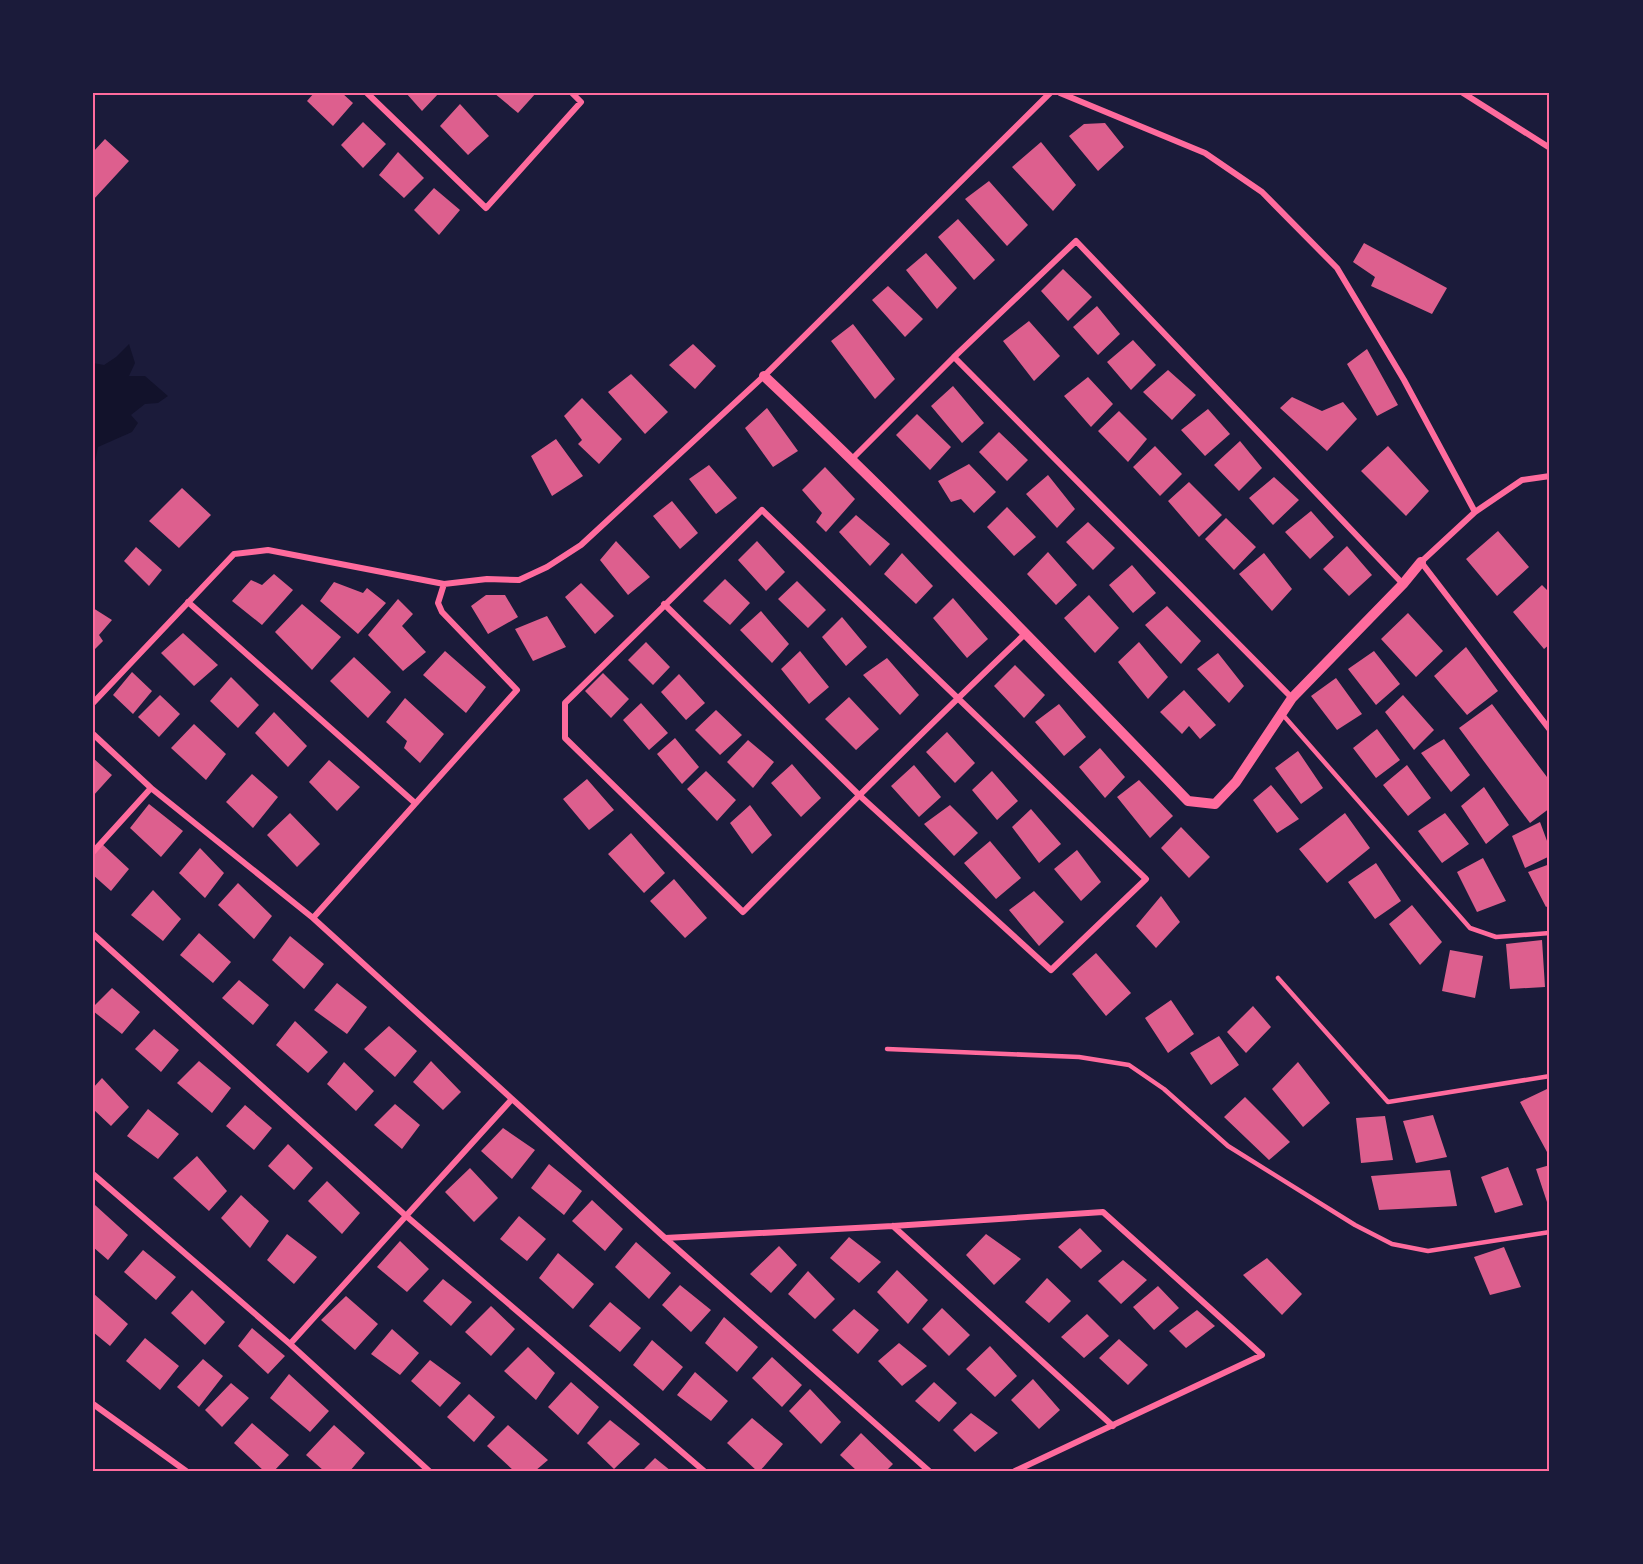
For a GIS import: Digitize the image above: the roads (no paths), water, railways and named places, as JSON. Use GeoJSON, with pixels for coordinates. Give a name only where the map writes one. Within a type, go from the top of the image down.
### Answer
{"type":"FeatureCollection","features":[{"type":"Feature","properties":{"kind":"street"},"geometry":{"type":"LineString","coordinates":[[367,93],[486,208],[581,102],[572,93]]}},
{"type":"Feature","properties":{"kind":"street"},"geometry":{"type":"LineString","coordinates":[[93,703],[234,554],[268,550],[444,584],[487,579],[519,580],[547,567],[581,544],[764,376],[1050,93]]}},
{"type":"Feature","properties":{"kind":"street"},"geometry":{"type":"LineString","coordinates":[[1060,93],[1205,153],[1262,192],[1321,251],[1337,268],[1350,288],[1404,380],[1475,512]]}},
{"type":"Feature","properties":{"kind":"street"},"geometry":{"type":"LineString","coordinates":[[1463,93],[1550,148]]}},
{"type":"Feature","properties":{"kind":"street"},"geometry":{"type":"LineString","coordinates":[[852,459],[954,357],[1076,241],[1403,585]]}},
{"type":"Feature","properties":{"kind":"street"},"geometry":{"type":"LineString","coordinates":[[954,357],[1292,699]]}},
{"type":"Feature","properties":{"kind":"street"},"geometry":{"type":"LineString","coordinates":[[764,376],[852,459],[1026,633],[1188,801],[1215,804],[1236,783],[1292,699],[1403,585],[1421,562],[1475,512],[1522,480],[1550,476]]}},
{"type":"Feature","properties":{"kind":"street"},"geometry":{"type":"LineString","coordinates":[[664,604],[859,795],[1051,970],[1146,879],[958,698],[762,510],[664,604],[565,703],[565,738],[743,912],[859,795],[958,698],[1026,633]]}},
{"type":"Feature","properties":{"kind":"street"},"geometry":{"type":"LineString","coordinates":[[1421,562],[1550,730]]}},
{"type":"Feature","properties":{"kind":"street"},"geometry":{"type":"LineString","coordinates":[[313,918],[517,690],[442,612],[438,603],[444,584]]}},
{"type":"Feature","properties":{"kind":"street"},"geometry":{"type":"LineString","coordinates":[[188,602],[415,803]]}},
{"type":"Feature","properties":{"kind":"street"},"geometry":{"type":"LineString","coordinates":[[93,734],[151,788],[313,918],[665,1238],[929,1471]]}},
{"type":"Feature","properties":{"kind":"street"},"geometry":{"type":"LineString","coordinates":[[93,852],[151,788]]}},
{"type":"Feature","properties":{"kind":"street"},"geometry":{"type":"LineString","coordinates":[[93,934],[405,1215],[704,1471]]}},
{"type":"Feature","properties":{"kind":"street"},"geometry":{"type":"LineString","coordinates":[[290,1344],[512,1100]]}},
{"type":"Feature","properties":{"kind":"street"},"geometry":{"type":"LineString","coordinates":[[93,1174],[290,1344],[429,1471]]}},
{"type":"Feature","properties":{"kind":"street"},"geometry":{"type":"LineString","coordinates":[[665,1238],[1103,1212],[1262,1355],[1015,1471]]}},
{"type":"Feature","properties":{"kind":"street"},"geometry":{"type":"LineString","coordinates":[[893,1226],[1113,1426]]}},
{"type":"Feature","properties":{"kind":"street"},"geometry":{"type":"LineString","coordinates":[[93,1404],[186,1471]]}},
{"type":"Feature","properties":{"kind":"lane"},"geometry":{"type":"LineString","coordinates":[[1281,713],[1470,928],[1496,937],[1550,933]]}},
{"type":"Feature","properties":{"kind":"lane"},"geometry":{"type":"LineString","coordinates":[[1278,978],[1388,1102],[1550,1076]]}},
{"type":"Feature","properties":{"kind":"lane"},"geometry":{"type":"LineString","coordinates":[[887,1048],[1079,1057],[1129,1065],[1164,1089],[1228,1146],[1354,1225],[1392,1244],[1428,1251],[1550,1232]]}}]}
